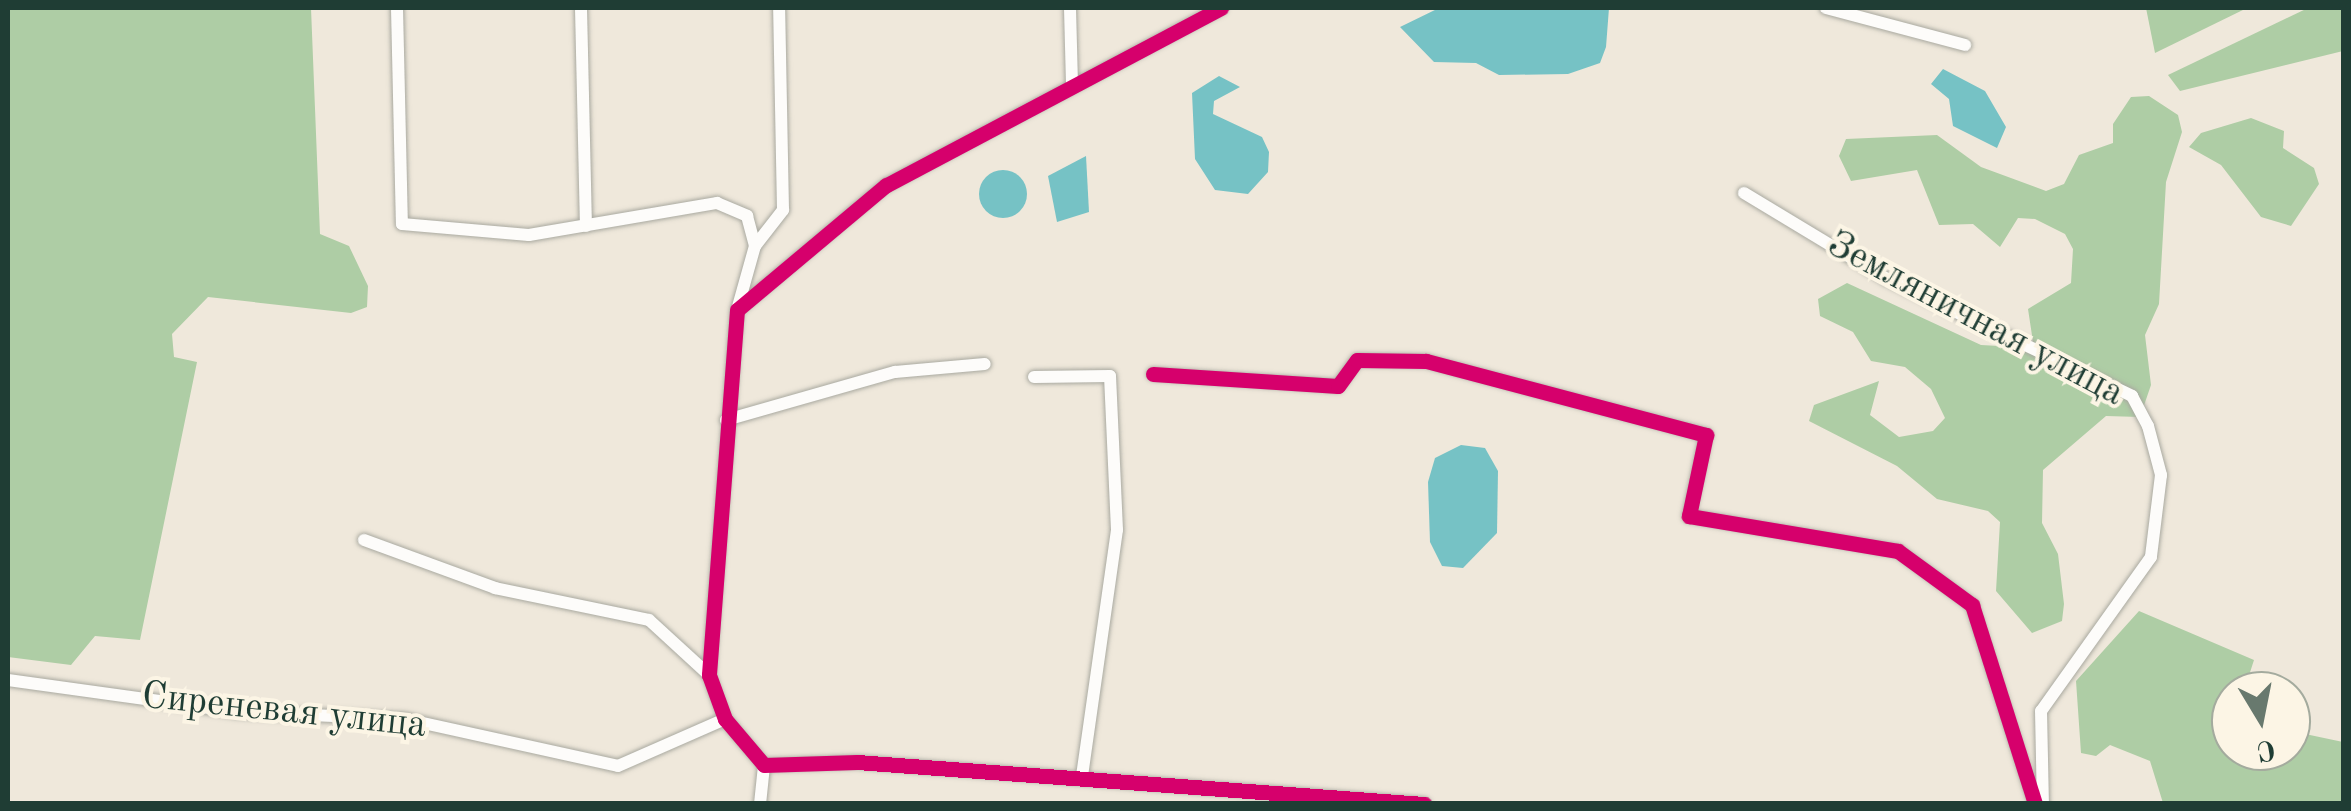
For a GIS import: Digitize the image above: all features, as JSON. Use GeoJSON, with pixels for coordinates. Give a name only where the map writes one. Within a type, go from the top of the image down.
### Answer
{"type":"FeatureCollection","features":[{"type":"Feature","properties":{"kind":"street"},"geometry":{"type":"LineString","coordinates":[[397,8],[402,224],[484,236],[586,226],[717,203],[747,216],[756,246]]}},
{"type":"Feature","properties":{"kind":"street"},"geometry":{"type":"LineString","coordinates":[[582,8],[586,226]]}},
{"type":"Feature","properties":{"kind":"street"},"geometry":{"type":"LineString","coordinates":[[760,804],[764,765],[725,720],[709,675],[726,420],[738,310],[756,246],[783,210],[779,8]]}},
{"type":"Feature","properties":{"kind":"street"},"geometry":{"type":"LineString","coordinates":[[1070,8],[1072,84]]}},
{"type":"Feature","properties":{"kind":"street"},"geometry":{"type":"LineString","coordinates":[[738,310],[886,185],[1222,8]]}},
{"type":"Feature","properties":{"kind":"street"},"geometry":{"type":"LineString","coordinates":[[1826,8],[1965,45]]}},
{"type":"Feature","properties":{"kind":"street","name":"Земляничная улица"},"geometry":{"type":"LineString","coordinates":[[1744,193],[1885,278],[2132,396],[2148,426],[2161,475],[2151,557],[2041,710],[2039,804]]}},
{"type":"Feature","properties":{"kind":"street"},"geometry":{"type":"LineString","coordinates":[[1154,374],[1338,386],[1357,360],[1426,361],[1706,435],[1689,516],[1898,552],[1972,605],[2039,804]]}},
{"type":"Feature","properties":{"kind":"street"},"geometry":{"type":"LineString","coordinates":[[726,420],[895,372],[985,364]]}},
{"type":"Feature","properties":{"kind":"street"},"geometry":{"type":"LineString","coordinates":[[1034,377],[1110,376],[1117,530],[1082,775]]}},
{"type":"Feature","properties":{"kind":"street"},"geometry":{"type":"LineString","coordinates":[[364,540],[495,588],[649,620],[709,675]]}},
{"type":"Feature","properties":{"kind":"street","name":"Сиреневая улица"},"geometry":{"type":"LineString","coordinates":[[8,680],[240,712],[404,719],[607,765],[636,763],[682,732],[725,720]]}},
{"type":"Feature","properties":{"kind":"street"},"geometry":{"type":"LineString","coordinates":[[764,765],[1082,775],[1424,804]]}},
{"type":"Feature","properties":{"kind":"green space"},"geometry":{"type":"Polygon","coordinates":[[[8,8],[311,8],[320,234],[349,246],[368,286],[367,307],[351,313],[208,297],[172,334],[174,357],[197,362],[140,640],[95,636],[71,665],[8,657],[8,8]]]}},
{"type":"Feature","properties":{"kind":"green space"},"geometry":{"type":"Polygon","coordinates":[[[2146,8],[2247,8],[2155,53],[2146,8]]]}},
{"type":"Feature","properties":{"kind":"green space"},"geometry":{"type":"Polygon","coordinates":[[[2308,8],[2343,8],[2343,51],[2180,91],[2168,75],[2308,8]]]}},
{"type":"Feature","properties":{"kind":"green space"},"geometry":{"type":"Polygon","coordinates":[[[2149,96],[2178,115],[2182,132],[2166,182],[2159,304],[2145,335],[2151,385],[2140,417],[2106,416],[2043,470],[2042,523],[2058,554],[2064,604],[2062,621],[2032,633],[1996,591],[2000,522],[1988,511],[1937,499],[1897,466],[1809,421],[1814,405],[1879,381],[1870,415],[1899,437],[1933,431],[1945,418],[1931,389],[1905,367],[1871,361],[1853,332],[1820,316],[1818,299],[1847,283],[1981,345],[2017,347],[2033,342],[2028,309],[2071,283],[2073,249],[2065,234],[2035,219],[2018,218],[2000,247],[1973,224],[1939,225],[1917,170],[1851,181],[1839,156],[1846,139],[1937,135],[1981,167],[2046,191],[2064,184],[2079,155],[2113,143],[2113,124],[2131,97],[2149,96]]]}},
{"type":"Feature","properties":{"kind":"green space"},"geometry":{"type":"Polygon","coordinates":[[[2251,118],[2284,131],[2283,148],[2314,168],[2319,184],[2291,226],[2261,217],[2221,165],[2189,147],[2201,133],[2251,118]]]}},
{"type":"Feature","properties":{"kind":"green space"},"geometry":{"type":"Polygon","coordinates":[[[2139,611],[2254,660],[2250,671],[2211,671],[2211,771],[2311,771],[2311,735],[2343,742],[2343,803],[2163,803],[2150,761],[2110,745],[2096,756],[2081,753],[2076,681],[2139,611]]]}},
{"type":"Feature","properties":{"kind":"water"},"geometry":{"type":"Polygon","coordinates":[[[1439,8],[1609,8],[1606,47],[1600,63],[1568,74],[1499,75],[1476,63],[1434,62],[1400,27],[1439,8]]]}},
{"type":"Feature","properties":{"kind":"water"},"geometry":{"type":"Polygon","coordinates":[[[1943,69],[1985,91],[2006,127],[1997,148],[1953,126],[1949,99],[1931,84],[1943,69]]]}},
{"type":"Feature","properties":{"kind":"water"},"geometry":{"type":"Polygon","coordinates":[[[1219,76],[1240,87],[1214,101],[1213,114],[1262,137],[1269,152],[1268,172],[1248,194],[1215,190],[1195,159],[1192,93],[1219,76]]]}},
{"type":"Feature","properties":{"kind":"water"},"geometry":{"type":"Polygon","coordinates":[[[1086,156],[1089,212],[1057,222],[1048,176],[1086,156]]]}},
{"type":"Feature","properties":{"kind":"water"},"geometry":{"type":"Polygon","coordinates":[[[1003,170],[1020,177],[1027,194],[1020,211],[1003,218],[986,211],[979,194],[986,177],[1003,170]]]}},
{"type":"Feature","properties":{"kind":"water"},"geometry":{"type":"Polygon","coordinates":[[[1461,445],[1485,448],[1498,471],[1497,533],[1463,568],[1442,566],[1430,542],[1428,482],[1435,458],[1461,445]]]}},
{"type":"Feature","properties":{"kind":"cycle path"},"geometry":{"type":"LineString","coordinates":[[1221,8],[886,185],[737,310],[709,675],[725,719],[764,765],[857,762],[1424,804]]}},
{"type":"Feature","properties":{"kind":"cycle path"},"geometry":{"type":"LineString","coordinates":[[1153,374],[1338,386],[1357,360],[1426,361],[1706,435],[1689,516],[1898,551],[1972,605],[2035,804]]}}]}
